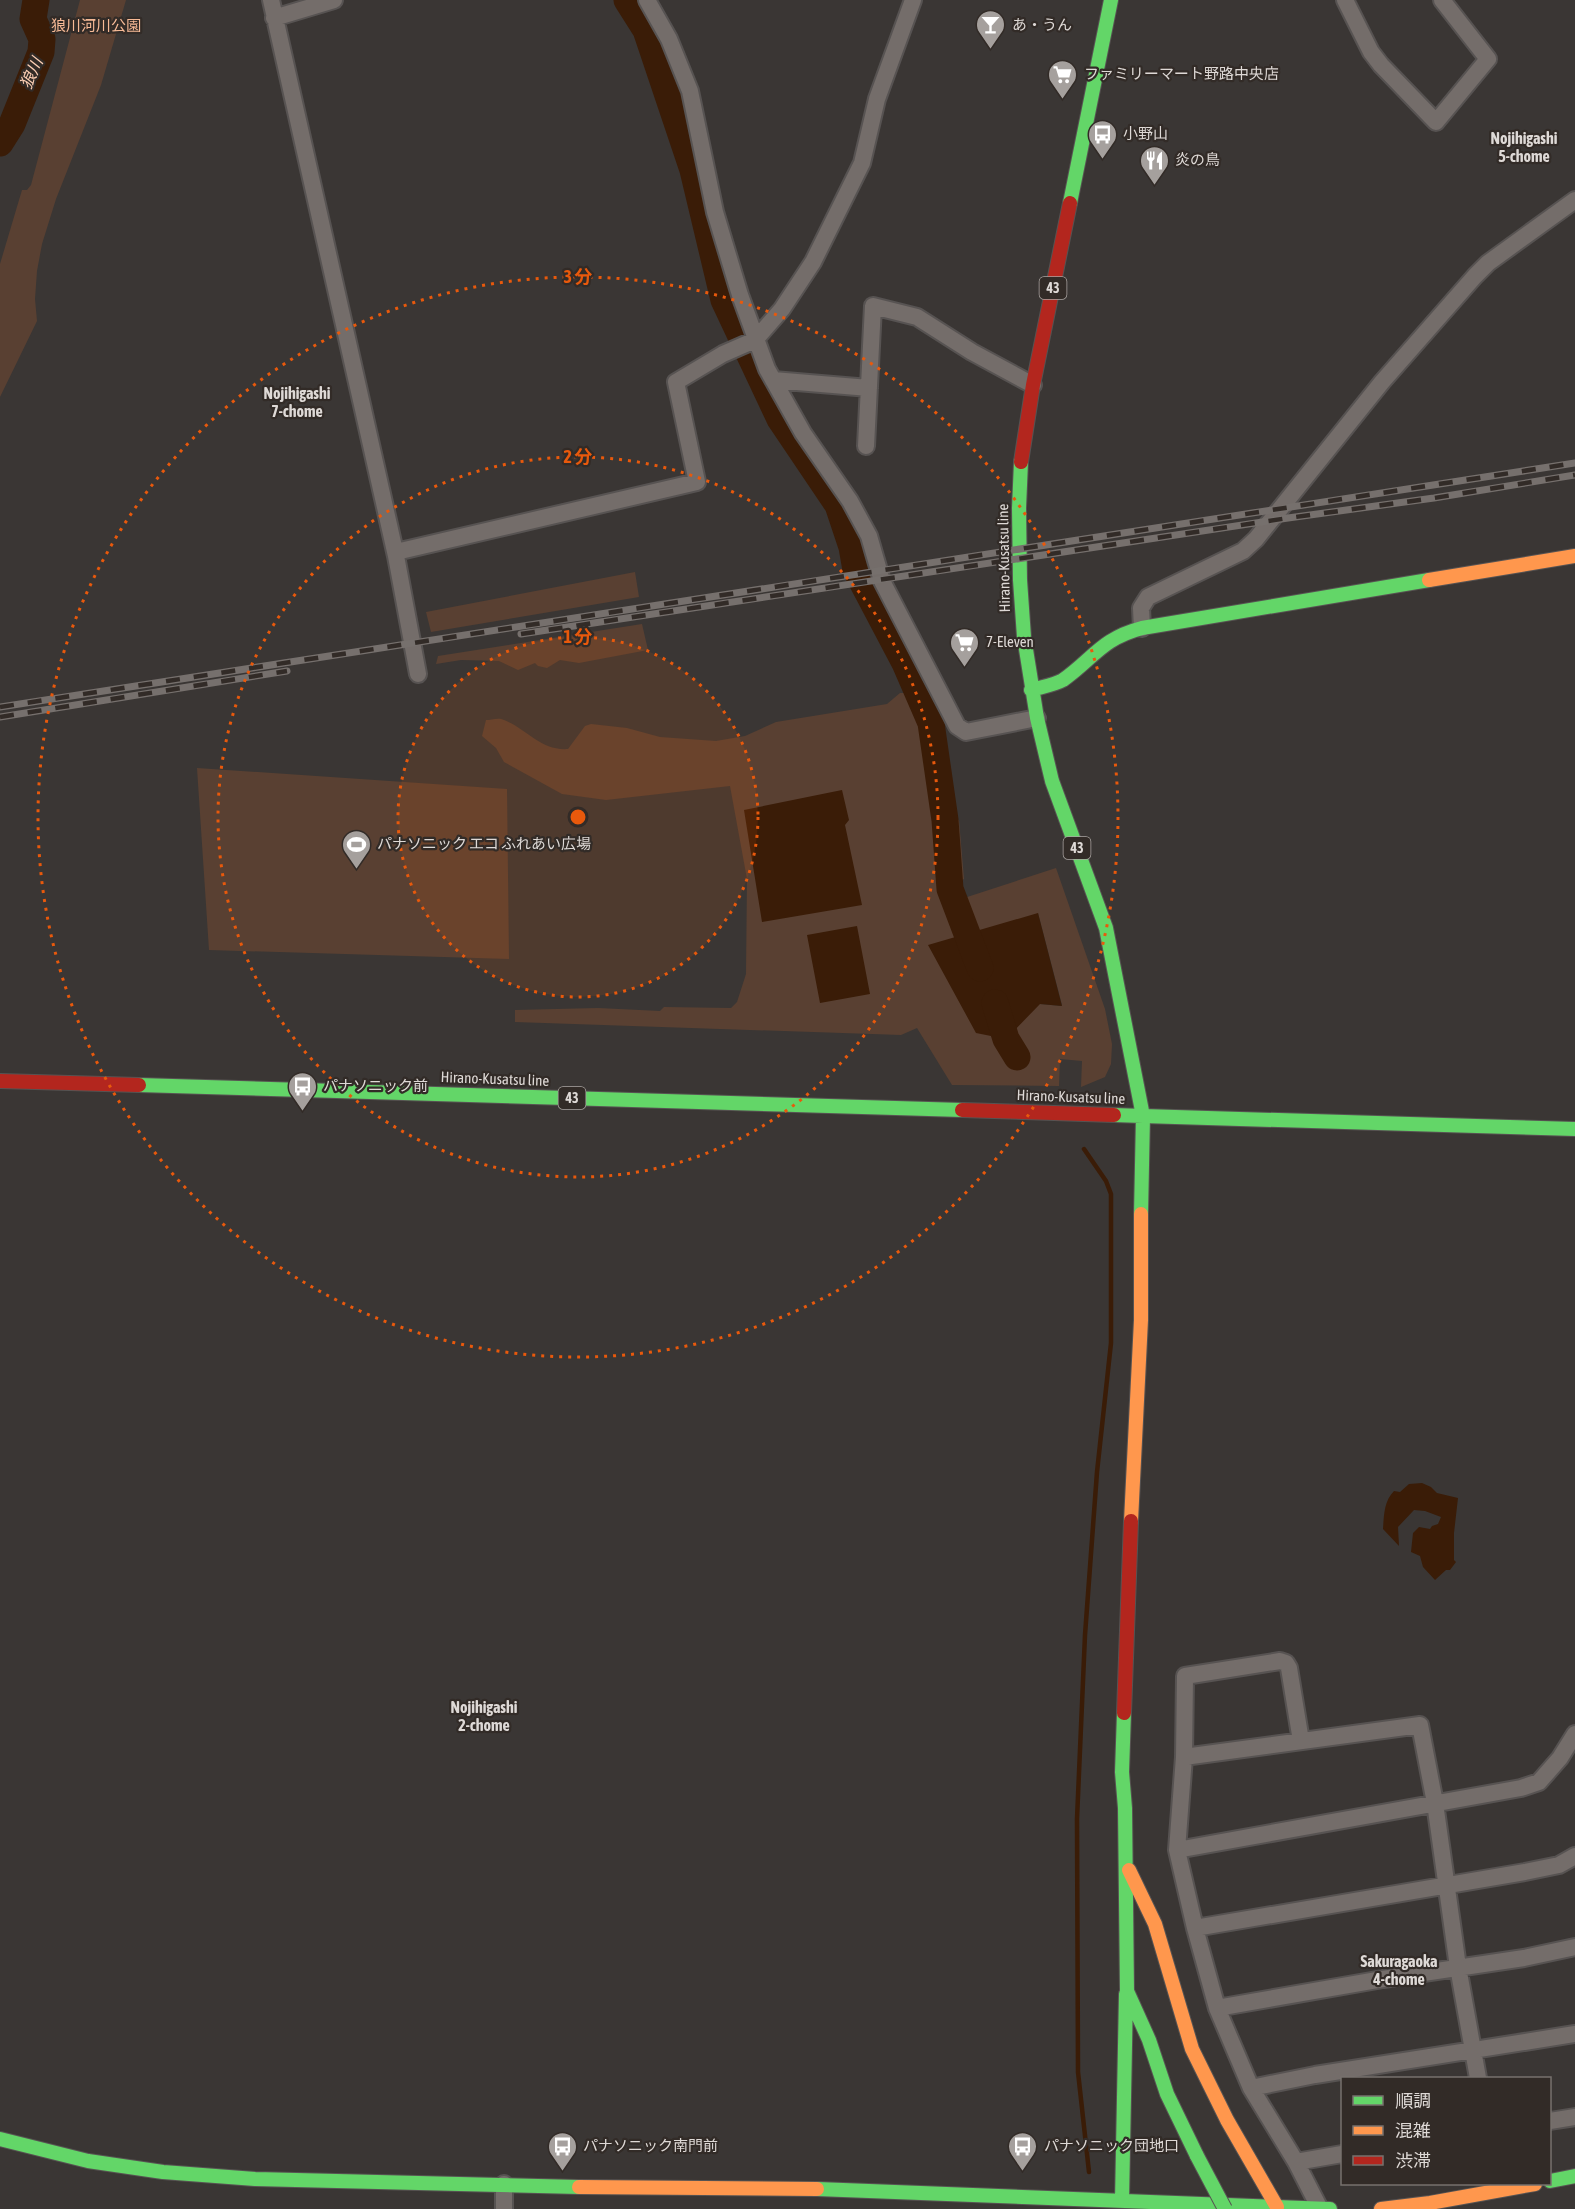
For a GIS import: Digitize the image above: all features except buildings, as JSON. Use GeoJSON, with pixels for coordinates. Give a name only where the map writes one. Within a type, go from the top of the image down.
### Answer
{"type":"FeatureCollection","features":[{"type":"Feature","properties":{"kind":"street"},"geometry":{"type":"LineString","coordinates":[[271,0],[396,552],[418,674]]}},
{"type":"Feature","properties":{"kind":"street"},"geometry":{"type":"LineString","coordinates":[[274,18],[334,0]]}},
{"type":"Feature","properties":{"kind":"street"},"geometry":{"type":"LineString","coordinates":[[647,0],[669,39],[690,91],[746,344],[773,380],[803,433],[855,510],[869,536],[882,581],[957,726],[966,732],[1036,718]]}},
{"type":"Feature","properties":{"kind":"street"},"geometry":{"type":"LineString","coordinates":[[396,552],[697,482],[676,382],[746,344],[782,309],[813,262],[862,163],[877,99],[913,0]]}},
{"type":"Feature","properties":{"kind":"street","name":"Hirano-Kusatsu line"},"geometry":{"type":"LineString","coordinates":[[0,1081],[1143,1116],[1106,928],[1052,781],[1036,718],[1023,637],[1020,580],[1021,464],[1034,386],[1111,0]]}},
{"type":"Feature","properties":{"kind":"street"},"geometry":{"type":"LineString","coordinates":[[1345,0],[1371,52],[1436,122],[1488,59],[1442,0]]}},
{"type":"Feature","properties":{"kind":"street"},"geometry":{"type":"LineString","coordinates":[[1142,628],[1141,608],[1148,597],[1243,551],[1256,539],[1382,382],[1475,276],[1575,200]]}},
{"type":"Feature","properties":{"kind":"street"},"geometry":{"type":"LineString","coordinates":[[866,446],[873,306],[917,317],[972,352],[1034,386]]}},
{"type":"Feature","properties":{"kind":"street"},"geometry":{"type":"LineString","coordinates":[[773,380],[869,388]]}},
{"type":"Feature","properties":{"kind":"street"},"geometry":{"type":"LineString","coordinates":[[1031,690],[1061,681],[1101,646],[1124,633],[1142,628],[1575,556]]}},
{"type":"Feature","properties":{"kind":"street"},"geometry":{"type":"LineString","coordinates":[[1122,2201],[1126,1991],[1125,1808],[1122,1772],[1141,1320],[1143,1116],[1575,1129]]}},
{"type":"Feature","properties":{"kind":"street"},"geometry":{"type":"LineString","coordinates":[[1301,1741],[1289,1668],[1286,1663],[1280,1661],[1185,1676],[1184,1757],[1177,1850],[1195,1928],[1217,2008],[1251,2088],[1296,2162],[1319,2209]]}},
{"type":"Feature","properties":{"kind":"street"},"geometry":{"type":"LineString","coordinates":[[1184,1757],[1420,1725],[1435,1803],[1458,1967],[1478,2077]]}},
{"type":"Feature","properties":{"kind":"street"},"geometry":{"type":"LineString","coordinates":[[1177,1850],[1501,1792],[1539,1782],[1560,1758],[1575,1734]]}},
{"type":"Feature","properties":{"kind":"street"},"geometry":{"type":"LineString","coordinates":[[1195,1928],[1559,1865],[1575,1856]]}},
{"type":"Feature","properties":{"kind":"street"},"geometry":{"type":"LineString","coordinates":[[1125,1859],[1155,1924],[1192,2049],[1227,2120],[1277,2206]]}},
{"type":"Feature","properties":{"kind":"street"},"geometry":{"type":"LineString","coordinates":[[1217,2008],[1458,1967],[1496,1963],[1575,1947]]}},
{"type":"Feature","properties":{"kind":"street"},"geometry":{"type":"LineString","coordinates":[[1126,1991],[1149,2040],[1167,2094],[1225,2209]]}},
{"type":"Feature","properties":{"kind":"street"},"geometry":{"type":"LineString","coordinates":[[1251,2088],[1315,2075],[1575,2034]]}},
{"type":"Feature","properties":{"kind":"street"},"geometry":{"type":"LineString","coordinates":[[1551,2121],[1575,2117]]}},
{"type":"Feature","properties":{"kind":"street"},"geometry":{"type":"LineString","coordinates":[[0,2139],[88,2161],[163,2172],[255,2179],[621,2188],[836,2189],[1330,2209]]}},
{"type":"Feature","properties":{"kind":"street"},"geometry":{"type":"LineString","coordinates":[[1296,2162],[1341,2154]]}},
{"type":"Feature","properties":{"kind":"street"},"geometry":{"type":"LineString","coordinates":[[1553,2181],[1575,2176]]}},
{"type":"Feature","properties":{"kind":"street"},"geometry":{"type":"LineString","coordinates":[[1553,2181],[1575,2187]]}},
{"type":"Feature","properties":{"kind":"street"},"geometry":{"type":"LineString","coordinates":[[504,2184],[504,2209]]}},
{"type":"Feature","properties":{"kind":"street"},"geometry":{"type":"LineString","coordinates":[[1381,2209],[1430,2203],[1502,2186],[1518,2185]]}},
{"type":"Feature","properties":{"kind":"green space","name":"狼川河川公園"},"geometry":{"type":"Polygon","coordinates":[[[80,0],[126,0],[101,85],[56,199],[42,244],[35,299],[37,321],[0,397],[0,264],[22,190],[27,190],[31,185],[80,0]]]}},
{"type":"Feature","properties":{"kind":"green space"},"geometry":{"type":"Polygon","coordinates":[[[635,572],[639,597],[431,632],[426,612],[635,572]]]}},
{"type":"Feature","properties":{"kind":"green space"},"geometry":{"type":"Polygon","coordinates":[[[642,624],[648,650],[579,663],[560,660],[547,668],[535,663],[518,670],[499,661],[461,660],[436,664],[438,656],[642,624]]]}},
{"type":"Feature","properties":{"kind":"green space"},"geometry":{"type":"Polygon","coordinates":[[[900,693],[911,693],[923,716],[941,823],[959,820],[964,879],[954,884],[961,899],[1056,868],[1105,1009],[1112,1044],[1111,1064],[1105,1077],[1081,1087],[1082,1061],[1060,1059],[1059,1086],[952,1085],[917,1028],[901,1035],[515,1022],[515,1010],[598,1008],[660,1011],[664,1007],[731,1008],[737,1002],[746,974],[747,879],[730,786],[606,800],[562,794],[504,762],[496,748],[482,736],[486,720],[502,719],[550,747],[568,749],[585,726],[591,724],[627,728],[660,737],[716,741],[745,736],[776,722],[887,704],[900,693]],[[1038,913],[1040,1004],[1062,1005],[1038,913]]]}},
{"type":"Feature","properties":{"kind":"green space","name":"パナソニック エコ ふれあい広場"},"geometry":{"type":"Polygon","coordinates":[[[197,768],[507,789],[509,959],[209,950],[197,768]]]}},
{"type":"Feature","properties":{"kind":"shaded area"},"geometry":{"type":"Polygon","coordinates":[[[842,790],[849,820],[845,825],[862,905],[762,922],[744,810],[842,790]]]}},
{"type":"Feature","properties":{"kind":"shaded area"},"geometry":{"type":"Polygon","coordinates":[[[1038,913],[1062,1006],[1040,1004],[1006,1039],[976,1033],[928,945],[1038,913]]]}},
{"type":"Feature","properties":{"kind":"shaded area"},"geometry":{"type":"Polygon","coordinates":[[[857,926],[870,994],[820,1003],[807,935],[857,926]]]}},
{"type":"Feature","properties":{"kind":"shaded area"},"geometry":{"type":"Polygon","coordinates":[[[1422,1483],[1437,1493],[1458,1498],[1454,1533],[1454,1560],[1456,1562],[1450,1570],[1446,1570],[1435,1580],[1423,1567],[1420,1556],[1411,1552],[1413,1533],[1419,1527],[1430,1529],[1438,1524],[1441,1517],[1414,1510],[1398,1527],[1399,1546],[1383,1529],[1386,1504],[1394,1491],[1400,1492],[1409,1484],[1422,1483]]]}},
{"type":"Feature","properties":{"kind":"waterway","name":"狼川"},"geometry":{"type":"LineString","coordinates":[[0,143],[12,124],[41,52],[42,39],[33,19],[36,0]]}},
{"type":"Feature","properties":{"kind":"waterway"},"geometry":{"type":"LineString","coordinates":[[627,0],[646,30],[693,170],[724,300],[780,419],[838,505],[852,547],[856,570],[905,663],[931,723],[945,820],[950,889],[980,968]]}},
{"type":"Feature","properties":{"kind":"waterway"},"geometry":{"type":"LineString","coordinates":[[995,1003],[1006,1039],[1017,1057]]}},
{"type":"Feature","properties":{"kind":"waterway"},"geometry":{"type":"LineString","coordinates":[[1084,1149],[1106,1181],[1111,1194],[1111,1343],[1097,1472],[1085,1635],[1077,1819],[1078,2072],[1089,2172]]}},
{"type":"Feature","properties":{"kind":"railway"},"geometry":{"type":"LineString","coordinates":[[0,707],[1575,463]]}},
{"type":"Feature","properties":{"kind":"railway"},"geometry":{"type":"LineString","coordinates":[[521,634],[1575,475]]}},
{"type":"Feature","properties":{"kind":"railway"},"geometry":{"type":"LineString","coordinates":[[0,717],[287,671]]}},
{"type":"Feature","properties":{"kind":"traffic: fast"},"geometry":{"type":"LineString","coordinates":[[1070,203],[1111,0]]}},
{"type":"Feature","properties":{"kind":"traffic: fast"},"geometry":{"type":"LineString","coordinates":[[1021,462],[1020,580],[1024,637],[1037,718],[1052,781],[1106,928],[1143,1116],[1114,1115]]}},
{"type":"Feature","properties":{"kind":"traffic: fast"},"geometry":{"type":"LineString","coordinates":[[1031,690],[1063,680],[1107,643],[1128,632],[1142,628],[1429,580]]}},
{"type":"Feature","properties":{"kind":"traffic: fast"},"geometry":{"type":"LineString","coordinates":[[139,1085],[962,1110]]}},
{"type":"Feature","properties":{"kind":"traffic: fast"},"geometry":{"type":"LineString","coordinates":[[1141,1214],[1143,1116],[1575,1129]]}},
{"type":"Feature","properties":{"kind":"traffic: fast"},"geometry":{"type":"LineString","coordinates":[[1124,1713],[1122,1772],[1125,1808],[1127,1991],[1149,2040],[1167,2094],[1197,2156]]}},
{"type":"Feature","properties":{"kind":"traffic: fast"},"geometry":{"type":"LineString","coordinates":[[1122,2201],[1126,1994]]}},
{"type":"Feature","properties":{"kind":"traffic: fast"},"geometry":{"type":"LineString","coordinates":[[0,2139],[88,2161],[163,2172],[255,2179],[579,2187]]}},
{"type":"Feature","properties":{"kind":"traffic: fast"},"geometry":{"type":"LineString","coordinates":[[1197,2156],[1225,2209]]}},
{"type":"Feature","properties":{"kind":"traffic: fast"},"geometry":{"type":"LineString","coordinates":[[1551,2181],[1575,2176]]}},
{"type":"Feature","properties":{"kind":"traffic: fast"},"geometry":{"type":"LineString","coordinates":[[817,2189],[1330,2209]]}},
{"type":"Feature","properties":{"kind":"traffic: slow"},"geometry":{"type":"LineString","coordinates":[[1429,580],[1575,556]]}},
{"type":"Feature","properties":{"kind":"traffic: slow"},"geometry":{"type":"LineString","coordinates":[[1131,1521],[1141,1320],[1141,1214]]}},
{"type":"Feature","properties":{"kind":"traffic: slow"},"geometry":{"type":"LineString","coordinates":[[1129,1870],[1155,1924],[1192,2049],[1227,2120],[1277,2207]]}},
{"type":"Feature","properties":{"kind":"traffic: slow"},"geometry":{"type":"LineString","coordinates":[[1381,2209],[1430,2203],[1529,2185]]}},
{"type":"Feature","properties":{"kind":"traffic: slow"},"geometry":{"type":"LineString","coordinates":[[579,2187],[817,2189]]}},
{"type":"Feature","properties":{"kind":"traffic: jam"},"geometry":{"type":"LineString","coordinates":[[1021,462],[1033,385],[1070,203]]}},
{"type":"Feature","properties":{"kind":"traffic: jam"},"geometry":{"type":"LineString","coordinates":[[0,1081],[139,1085]]}},
{"type":"Feature","properties":{"kind":"traffic: jam"},"geometry":{"type":"LineString","coordinates":[[962,1110],[1114,1115]]}},
{"type":"Feature","properties":{"kind":"traffic: jam"},"geometry":{"type":"LineString","coordinates":[[1124,1713],[1131,1521]]}},
{"type":"Feature","properties":{"kind":"place","name":"あ・うん"},"geometry":{"type":"Point","coordinates":[991,50]}},
{"type":"Feature","properties":{"kind":"place","name":"ファミリーマート野路中央店"},"geometry":{"type":"Point","coordinates":[1063,100]}},
{"type":"Feature","properties":{"kind":"place","name":"小野山"},"geometry":{"type":"Point","coordinates":[1102,160]}},
{"type":"Feature","properties":{"kind":"place","name":"炎の鳥"},"geometry":{"type":"Point","coordinates":[1154,186]}},
{"type":"Feature","properties":{"kind":"place","name":"7-Eleven"},"geometry":{"type":"Point","coordinates":[965,668]}},
{"type":"Feature","properties":{"kind":"place","name":"パナソニック エコ ふれあい広場"},"geometry":{"type":"Point","coordinates":[356,870]}},
{"type":"Feature","properties":{"kind":"place","name":"パナソニック前"},"geometry":{"type":"Point","coordinates":[302,1112]}},
{"type":"Feature","properties":{"kind":"place","name":"パナソニック南門前"},"geometry":{"type":"Point","coordinates":[562,2172]}},
{"type":"Feature","properties":{"kind":"place","name":"パナソニック団地口"},"geometry":{"type":"Point","coordinates":[1023,2172]}},
{"type":"Feature","properties":{"kind":"district","name":"Nojihigashi 5-chome"},"geometry":{"type":"Point","coordinates":[1524,147]}},
{"type":"Feature","properties":{"kind":"district","name":"Nojihigashi 7-chome"},"geometry":{"type":"Point","coordinates":[297,402]}},
{"type":"Feature","properties":{"kind":"district","name":"Nojihigashi 2-chome"},"geometry":{"type":"Point","coordinates":[484,1716]}},
{"type":"Feature","properties":{"kind":"district","name":"Sakuragaoka 4-chome"},"geometry":{"type":"Point","coordinates":[1399,1970]}}]}
